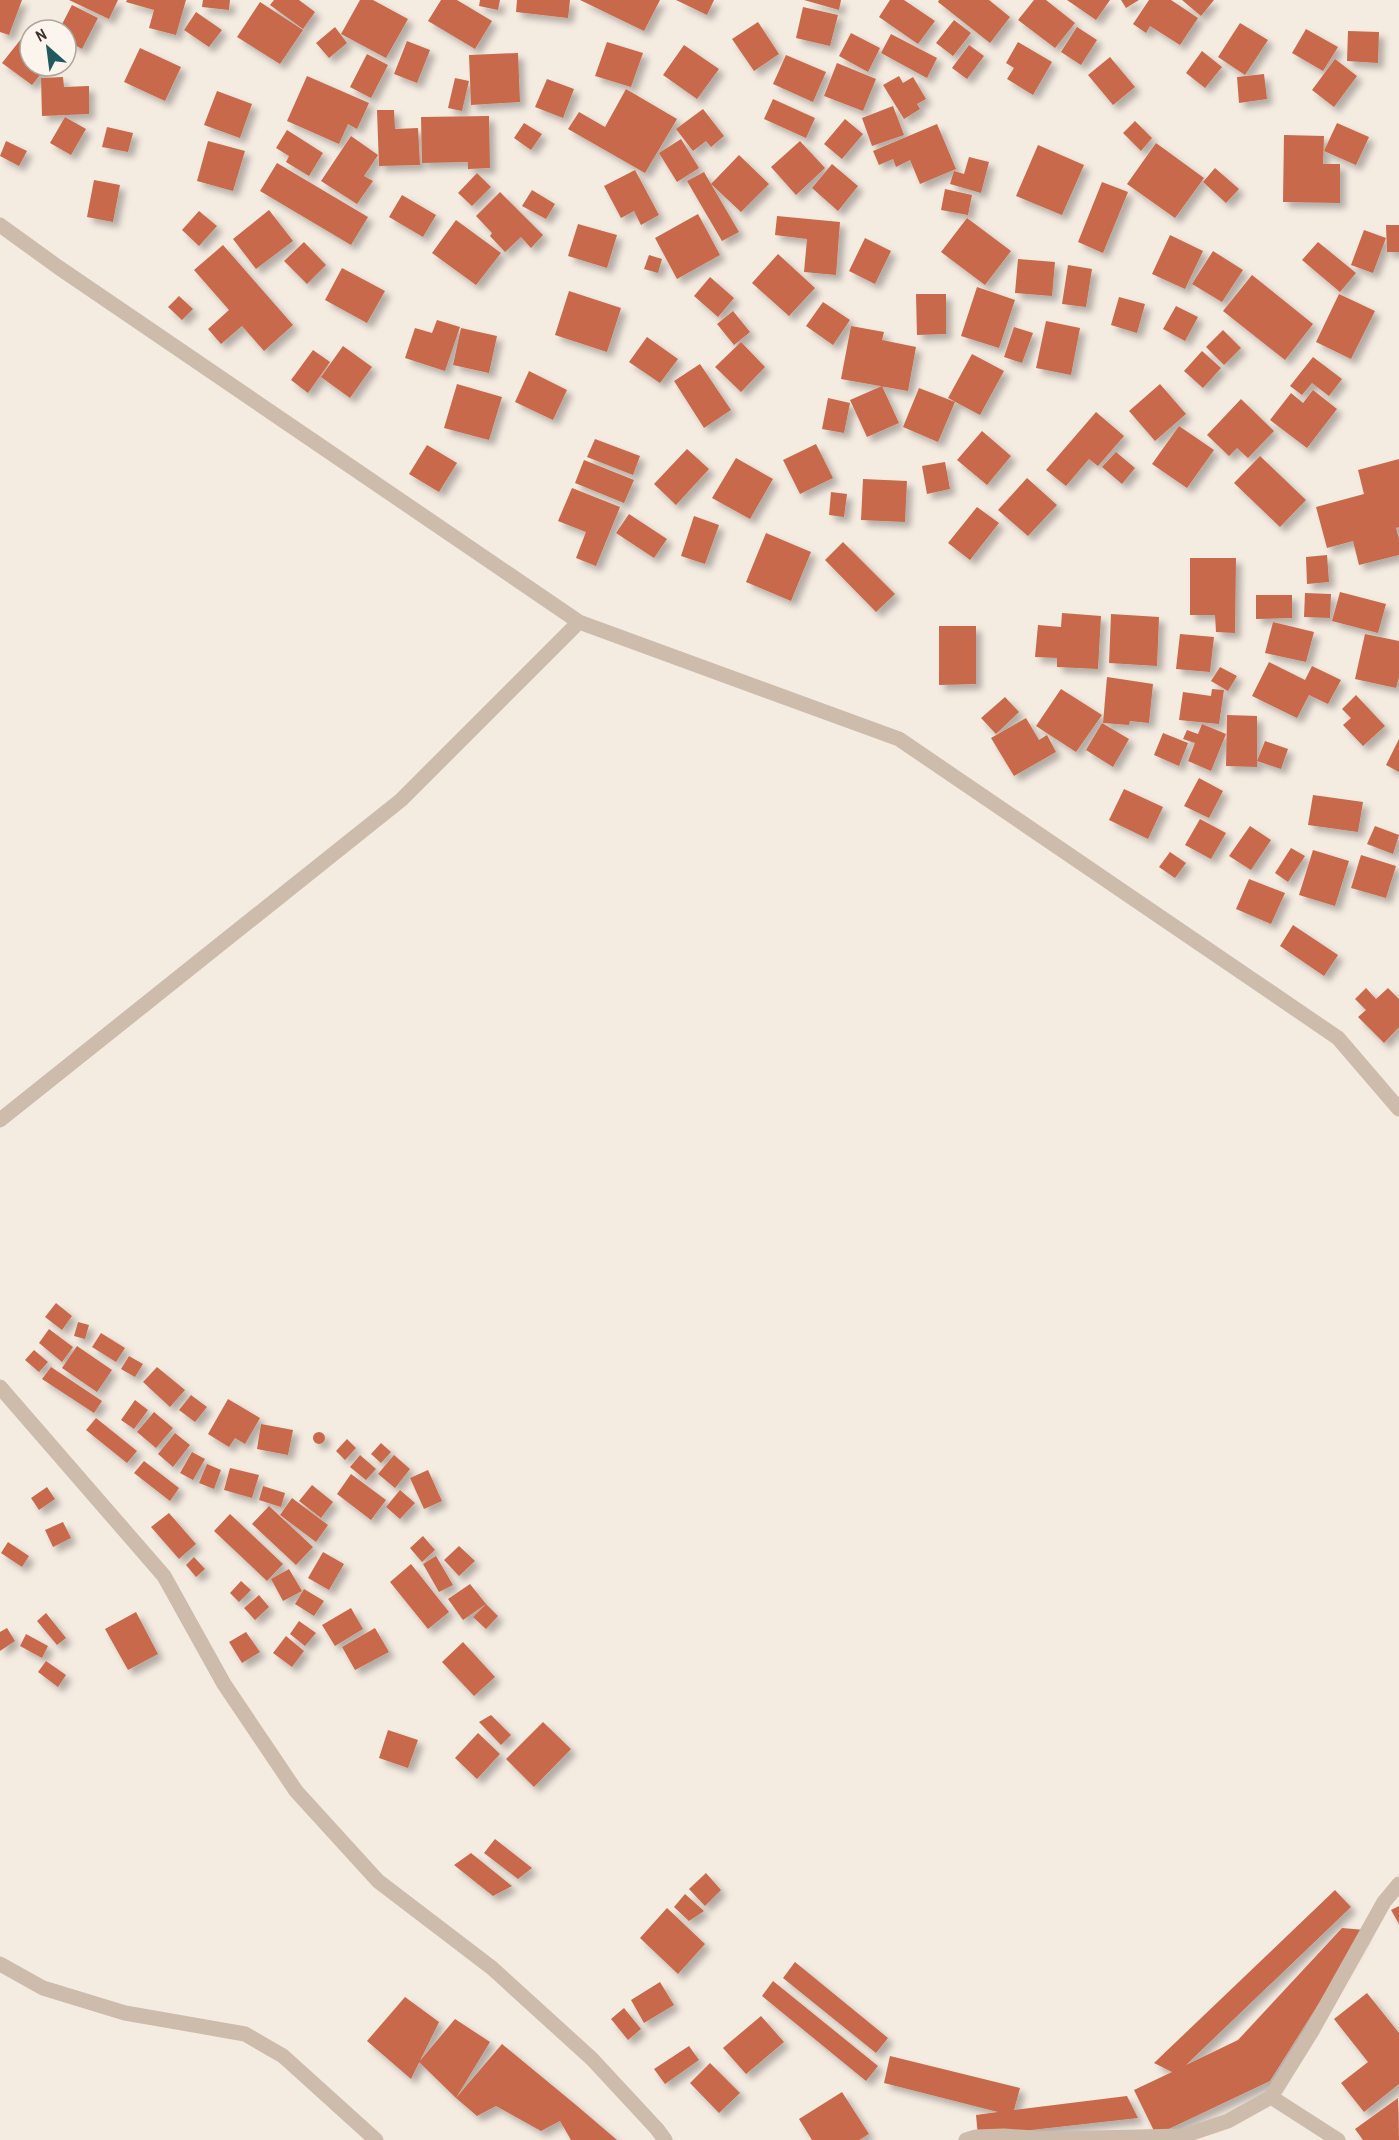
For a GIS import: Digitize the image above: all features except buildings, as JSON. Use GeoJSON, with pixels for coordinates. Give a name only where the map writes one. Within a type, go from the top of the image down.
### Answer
{"type":"FeatureCollection","features":[{"type":"Feature","properties":{"kind":"street"},"geometry":{"type":"LineString","coordinates":[[0,225],[58,267],[579,622],[899,740],[1338,1038],[1399,1109]]}},
{"type":"Feature","properties":{"kind":"street"},"geometry":{"type":"LineString","coordinates":[[2,1114],[401,800],[579,622]]}},
{"type":"Feature","properties":{"kind":"street"},"geometry":{"type":"LineString","coordinates":[[0,1387],[164,1576],[224,1684],[296,1791],[378,1881],[492,1968],[592,2059],[665,2140]]}},
{"type":"Feature","properties":{"kind":"street"},"geometry":{"type":"LineString","coordinates":[[966,2140],[976,2137],[1004,2136],[1048,2139],[1183,2136],[1228,2121],[1271,2097],[1312,2031],[1384,1902],[1399,1884]]}},
{"type":"Feature","properties":{"kind":"street"},"geometry":{"type":"LineString","coordinates":[[0,1964],[43,1988],[125,2013],[245,2034],[283,2056],[376,2140]]}},
{"type":"Feature","properties":{"kind":"street"},"geometry":{"type":"LineString","coordinates":[[1271,2097],[1338,2140]]}}]}
